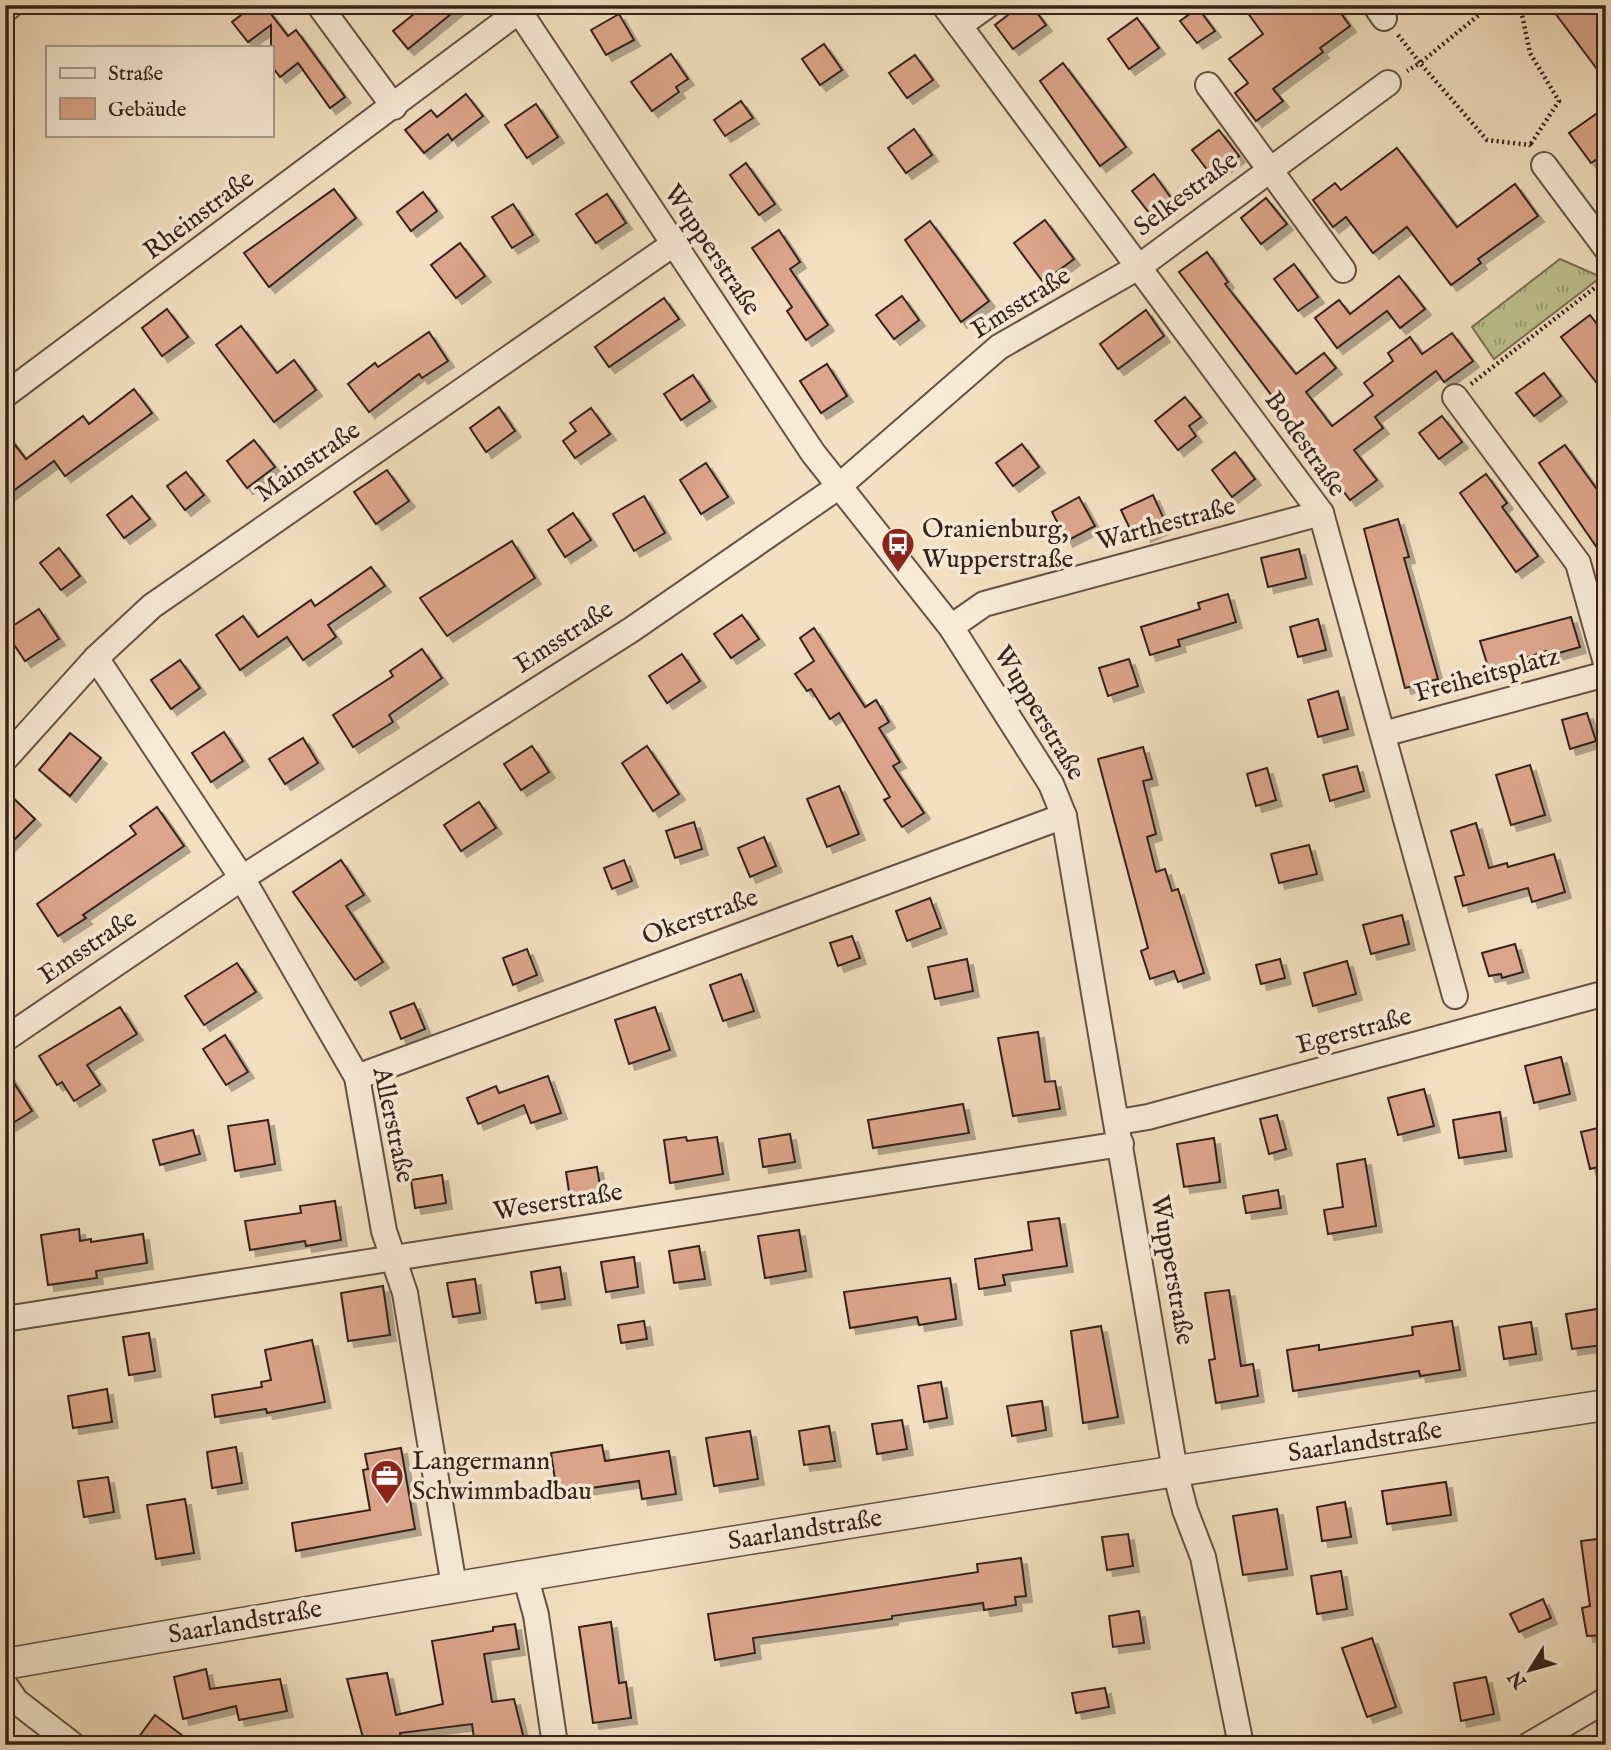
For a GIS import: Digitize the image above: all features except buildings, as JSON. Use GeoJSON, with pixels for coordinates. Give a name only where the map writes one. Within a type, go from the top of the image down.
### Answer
{"type":"FeatureCollection","features":[{"type":"Feature","properties":{"kind":"street"},"geometry":{"type":"LineString","coordinates":[[5,10],[11,5]]}},
{"type":"Feature","properties":{"kind":"street"},"geometry":{"type":"LineString","coordinates":[[320,5],[394,107]]}},
{"type":"Feature","properties":{"kind":"street","name":"Bodestraße"},"geometry":{"type":"LineString","coordinates":[[944,5],[1321,513],[1455,996]]}},
{"type":"Feature","properties":{"kind":"street"},"geometry":{"type":"LineString","coordinates":[[960,25],[988,5]]}},
{"type":"Feature","properties":{"kind":"street","name":"Rheinstraße"},"geometry":{"type":"LineString","coordinates":[[5,395],[394,107],[521,7]]}},
{"type":"Feature","properties":{"kind":"street","name":"Wupperstraße"},"geometry":{"type":"LineString","coordinates":[[521,7],[673,245],[838,487],[951,628],[1051,784],[1064,816],[1175,1471],[1185,1510],[1203,1558],[1241,1745]]}},
{"type":"Feature","properties":{"kind":"street","name":"Selkestraße"},"geometry":{"type":"LineString","coordinates":[[1140,266],[1388,83]]}},
{"type":"Feature","properties":{"kind":"street","name":"Selkestraße"},"geometry":{"type":"LineString","coordinates":[[1208,85],[1343,270]]}},
{"type":"Feature","properties":{"kind":"street"},"geometry":{"type":"LineString","coordinates":[[1544,165],[1606,248]]}},
{"type":"Feature","properties":{"kind":"street","name":"Mainstraße"},"geometry":{"type":"LineString","coordinates":[[5,759],[96,658],[152,606],[673,245]]}},
{"type":"Feature","properties":{"kind":"street","name":"Emsstraße"},"geometry":{"type":"LineString","coordinates":[[5,1040],[242,878],[631,630],[838,487],[999,347],[1140,266]]}},
{"type":"Feature","properties":{"kind":"street"},"geometry":{"type":"LineString","coordinates":[[1455,397],[1578,563],[1606,663]]}},
{"type":"Feature","properties":{"kind":"street","name":"Warthestraße"},"geometry":{"type":"LineString","coordinates":[[951,628],[984,604],[1321,513]]}},
{"type":"Feature","properties":{"kind":"street","name":"Allerstraße"},"geometry":{"type":"LineString","coordinates":[[96,658],[242,878],[357,1077],[384,1231],[405,1293],[454,1586]]}},
{"type":"Feature","properties":{"kind":"street","name":"Freiheitsplatz"},"geometry":{"type":"LineString","coordinates":[[1383,734],[1606,674]]}},
{"type":"Feature","properties":{"kind":"street","name":"Okerstraße"},"geometry":{"type":"LineString","coordinates":[[357,1077],[1064,816]]}},
{"type":"Feature","properties":{"kind":"street","name":"Egerstraße"},"geometry":{"type":"LineString","coordinates":[[1119,1133],[1149,1117],[1606,993]]}},
{"type":"Feature","properties":{"kind":"street","name":"Weserstraße"},"geometry":{"type":"LineString","coordinates":[[5,1319],[395,1258],[1119,1133]]}},
{"type":"Feature","properties":{"kind":"street","name":"Saarlandstraße"},"geometry":{"type":"LineString","coordinates":[[5,1664],[454,1586],[1606,1405]]}},
{"type":"Feature","properties":{"kind":"street"},"geometry":{"type":"LineString","coordinates":[[525,1575],[536,1615],[555,1745]]}},
{"type":"Feature","properties":{"kind":"street"},"geometry":{"type":"LineString","coordinates":[[5,1685],[16,1701],[73,1745]]}},
{"type":"Feature","properties":{"kind":"street"},"geometry":{"type":"LineString","coordinates":[[1529,1745],[1606,1700]]}},
{"type":"Feature","properties":{"kind":"path"},"geometry":{"type":"LineString","coordinates":[[1420,63],[1491,5]]}},
{"type":"Feature","properties":{"kind":"path"},"geometry":{"type":"LineString","coordinates":[[1380,12],[1487,140],[1530,145],[1559,101],[1530,53],[1520,5]]}},
{"type":"Feature","properties":{"kind":"path"},"geometry":{"type":"LineString","coordinates":[[1455,397],[1606,279]]}},
{"type":"Feature","properties":{"kind":"green space"},"geometry":{"type":"Polygon","coordinates":[[[1560,259],[1601,277],[1494,359],[1472,327],[1560,259]]]}},
{"type":"Feature","properties":{"kind":"place","name":"Oranienburg, Wupperstraße"},"geometry":{"type":"Point","coordinates":[898,574]}},
{"type":"Feature","properties":{"kind":"place","name":"Langermann Schwimmbadbau"},"geometry":{"type":"Point","coordinates":[387,1506]}}]}
